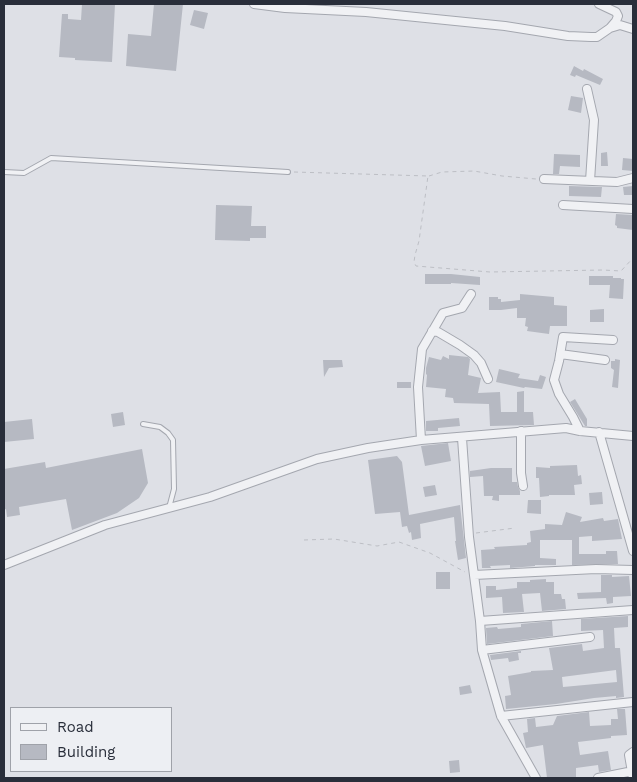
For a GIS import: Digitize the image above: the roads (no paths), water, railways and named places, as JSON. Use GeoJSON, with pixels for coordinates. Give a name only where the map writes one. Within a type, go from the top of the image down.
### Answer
{"type":"FeatureCollection","features":[{"type":"Feature","properties":{"kind":"street"},"geometry":{"type":"LineString","coordinates":[[254,4],[285,8],[366,12],[505,26],[568,36],[591,37],[597,37],[610,28],[618,16],[616,12],[599,4]]}},
{"type":"Feature","properties":{"kind":"street"},"geometry":{"type":"LineString","coordinates":[[610,28],[620,25],[633,29]]}},
{"type":"Feature","properties":{"kind":"street"},"geometry":{"type":"LineString","coordinates":[[587,89],[594,120],[590,181]]}},
{"type":"Feature","properties":{"kind":"street"},"geometry":{"type":"LineString","coordinates":[[544,179],[617,182],[633,178]]}},
{"type":"Feature","properties":{"kind":"street"},"geometry":{"type":"LineString","coordinates":[[563,205],[633,209]]}},
{"type":"Feature","properties":{"kind":"street"},"geometry":{"type":"LineString","coordinates":[[422,440],[418,388],[422,349],[443,313],[462,308],[472,294]]}},
{"type":"Feature","properties":{"kind":"street"},"geometry":{"type":"LineString","coordinates":[[432,331],[453,340],[474,355],[481,363],[488,380]]}},
{"type":"Feature","properties":{"kind":"street"},"geometry":{"type":"LineString","coordinates":[[580,431],[559,394],[554,380],[563,337],[613,340]]}},
{"type":"Feature","properties":{"kind":"street"},"geometry":{"type":"LineString","coordinates":[[560,354],[605,360]]}},
{"type":"Feature","properties":{"kind":"street"},"geometry":{"type":"LineString","coordinates":[[4,565],[105,525],[210,497],[317,459],[368,448],[422,440],[566,428],[633,436]]}},
{"type":"Feature","properties":{"kind":"street"},"geometry":{"type":"LineString","coordinates":[[521,431],[521,473],[523,486]]}},
{"type":"Feature","properties":{"kind":"street"},"geometry":{"type":"LineString","coordinates":[[598,432],[633,551]]}},
{"type":"Feature","properties":{"kind":"street"},"geometry":{"type":"LineString","coordinates":[[462,438],[469,535],[482,650],[501,716],[536,778]]}},
{"type":"Feature","properties":{"kind":"street"},"geometry":{"type":"LineString","coordinates":[[473,573],[596,569],[633,570]]}},
{"type":"Feature","properties":{"kind":"street"},"geometry":{"type":"LineString","coordinates":[[480,621],[633,610]]}},
{"type":"Feature","properties":{"kind":"street"},"geometry":{"type":"LineString","coordinates":[[482,650],[590,637]]}},
{"type":"Feature","properties":{"kind":"street"},"geometry":{"type":"LineString","coordinates":[[501,716],[633,702]]}},
{"type":"Feature","properties":{"kind":"street"},"geometry":{"type":"LineString","coordinates":[[598,778],[633,774],[629,756],[633,752]]}},
{"type":"Feature","properties":{"kind":"lane"},"geometry":{"type":"LineString","coordinates":[[4,172],[24,173],[51,158],[288,172]]}},
{"type":"Feature","properties":{"kind":"lane"},"geometry":{"type":"LineString","coordinates":[[143,424],[160,427],[174,440],[174,489],[169,508]]}}]}
